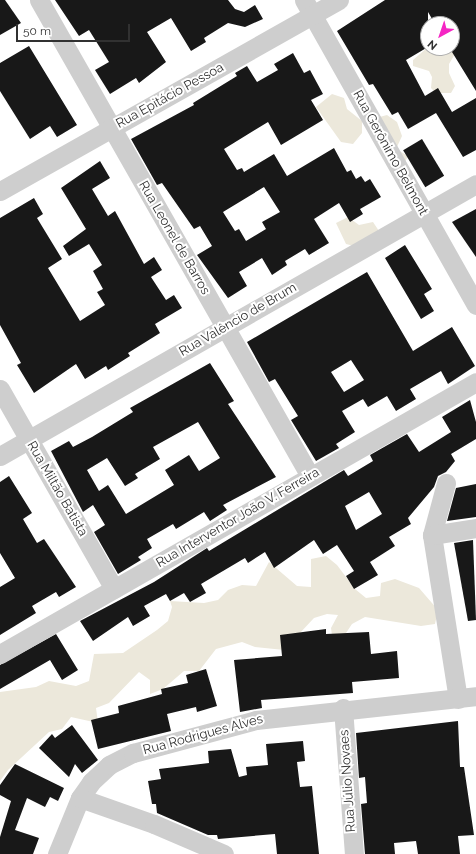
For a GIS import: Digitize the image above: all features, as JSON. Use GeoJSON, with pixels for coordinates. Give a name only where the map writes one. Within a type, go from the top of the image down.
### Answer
{"type":"FeatureCollection","features":[{"type":"Feature","properties":{"kind":"street","name":"Rua Leonel de Barros"},"geometry":{"type":"LineString","coordinates":[[40,0],[310,476]]}},
{"type":"Feature","properties":{"kind":"street","name":"Rua Epitácio Pessoa"},"geometry":{"type":"LineString","coordinates":[[0,191],[112,129],[309,8],[339,0]]}},
{"type":"Feature","properties":{"kind":"street","name":"Rua Gerônimo Belmont"},"geometry":{"type":"LineString","coordinates":[[309,8],[476,305]]}},
{"type":"Feature","properties":{"kind":"street","name":"Rua Valêncio de Brum"},"geometry":{"type":"LineString","coordinates":[[0,456],[476,184]]}},
{"type":"Feature","properties":{"kind":"street","name":"Rua Interventor João V. Ferreira"},"geometry":{"type":"LineString","coordinates":[[0,654],[476,382]]}},
{"type":"Feature","properties":{"kind":"street","name":"Rua Miltão Batista"},"geometry":{"type":"LineString","coordinates":[[0,390],[114,589]]}},
{"type":"Feature","properties":{"kind":"street"},"geometry":{"type":"LineString","coordinates":[[446,484],[432,536],[467,697]]}},
{"type":"Feature","properties":{"kind":"street"},"geometry":{"type":"LineString","coordinates":[[432,536],[476,528]]}},
{"type":"Feature","properties":{"kind":"street","name":"Rua Rodrigues Alves"},"geometry":{"type":"LineString","coordinates":[[57,854],[80,798],[99,772],[133,754],[256,720],[343,708],[467,697]]}},
{"type":"Feature","properties":{"kind":"street","name":"Rua Júlio Novaes"},"geometry":{"type":"LineString","coordinates":[[343,708],[354,854]]}},
{"type":"Feature","properties":{"kind":"street"},"geometry":{"type":"LineString","coordinates":[[80,798],[154,824],[224,854]]}},
{"type":"Feature","properties":{"kind":"shaded area"},"geometry":{"type":"Polygon","coordinates":[[[420,54],[420,56],[454,56],[449,64],[449,73],[455,86],[451,93],[436,93],[431,88],[432,77],[429,71],[413,66],[413,60],[420,54]]]}},
{"type":"Feature","properties":{"kind":"shaded area"},"geometry":{"type":"Polygon","coordinates":[[[332,94],[344,98],[347,109],[362,121],[362,133],[353,144],[341,142],[316,107],[332,94]]]}},
{"type":"Feature","properties":{"kind":"shaded area"},"geometry":{"type":"Polygon","coordinates":[[[387,115],[397,122],[402,136],[396,149],[408,156],[403,166],[372,119],[387,115]]]}},
{"type":"Feature","properties":{"kind":"shaded area"},"geometry":{"type":"Polygon","coordinates":[[[348,217],[359,225],[373,222],[379,231],[354,246],[346,244],[336,223],[348,217]]]}},
{"type":"Feature","properties":{"kind":"shaded area"},"geometry":{"type":"Polygon","coordinates":[[[326,556],[337,565],[355,589],[366,598],[380,596],[381,583],[395,579],[419,588],[438,610],[435,624],[421,626],[365,617],[352,624],[344,636],[333,643],[331,628],[338,615],[327,614],[314,618],[284,650],[255,647],[242,642],[216,649],[199,671],[184,671],[163,689],[150,694],[150,680],[139,672],[109,703],[96,708],[98,723],[71,717],[62,729],[49,732],[8,770],[0,781],[0,692],[36,687],[49,681],[76,686],[89,681],[94,654],[123,653],[157,630],[168,621],[172,607],[170,601],[204,603],[218,600],[228,590],[242,585],[256,586],[269,562],[297,586],[311,587],[311,559],[326,556]]]}},
{"type":"Feature","properties":{"kind":"building"},"geometry":{"type":"Polygon","coordinates":[[[0,0],[5,0],[21,23],[0,35],[0,0]]]}},
{"type":"Feature","properties":{"kind":"building"},"geometry":{"type":"Polygon","coordinates":[[[55,0],[228,0],[235,9],[244,12],[255,5],[263,19],[245,27],[228,23],[204,38],[206,42],[191,51],[171,18],[147,32],[166,62],[139,83],[136,78],[110,94],[95,70],[109,62],[89,30],[79,36],[55,0]]]}},
{"type":"Feature","properties":{"kind":"building"},"geometry":{"type":"Polygon","coordinates":[[[385,0],[476,0],[476,91],[454,56],[460,56],[460,16],[430,16],[428,12],[428,16],[420,16],[420,52],[406,60],[425,96],[438,88],[452,112],[476,98],[476,150],[463,157],[436,113],[408,129],[398,112],[392,115],[373,84],[369,85],[337,31],[385,0]]]}},
{"type":"Feature","properties":{"kind":"building"},"geometry":{"type":"Polygon","coordinates":[[[29,46],[77,125],[57,137],[50,126],[30,139],[0,91],[0,63],[29,46]]]}},
{"type":"Feature","properties":{"kind":"building"},"geometry":{"type":"Polygon","coordinates":[[[293,53],[304,73],[310,70],[323,94],[311,100],[323,120],[281,145],[268,122],[224,149],[237,170],[242,168],[244,172],[274,154],[287,176],[334,148],[347,172],[351,170],[356,179],[361,176],[365,182],[370,179],[381,197],[360,209],[363,214],[350,222],[339,203],[314,219],[329,243],[309,255],[305,249],[285,261],[287,265],[272,275],[262,258],[239,272],[247,286],[228,298],[197,255],[212,246],[200,226],[194,229],[162,183],[157,185],[131,139],[194,105],[193,103],[237,76],[235,73],[247,66],[257,82],[278,70],[274,64],[293,53]],[[264,187],[223,212],[235,231],[239,229],[246,241],[266,229],[262,222],[280,212],[264,187]]]}},
{"type":"Feature","properties":{"kind":"building"},"geometry":{"type":"Polygon","coordinates":[[[422,139],[444,176],[425,187],[403,150],[422,139]]]}},
{"type":"Feature","properties":{"kind":"building"},"geometry":{"type":"Polygon","coordinates":[[[100,161],[110,178],[92,189],[108,216],[115,211],[144,264],[154,257],[162,270],[151,277],[166,300],[174,295],[182,308],[155,324],[160,333],[128,353],[130,356],[108,370],[106,366],[85,379],[76,364],[34,393],[17,365],[21,363],[0,325],[0,218],[34,198],[43,214],[37,218],[62,259],[48,268],[80,321],[105,305],[97,292],[103,289],[93,271],[102,265],[89,244],[69,256],[63,246],[86,229],[61,188],[100,161]]]}},
{"type":"Feature","properties":{"kind":"building"},"geometry":{"type":"Polygon","coordinates":[[[476,209],[476,257],[452,222],[476,209]]]}},
{"type":"Feature","properties":{"kind":"building"},"geometry":{"type":"Polygon","coordinates":[[[405,245],[432,289],[424,294],[434,311],[421,319],[385,258],[405,245]]]}},
{"type":"Feature","properties":{"kind":"building"},"geometry":{"type":"Polygon","coordinates":[[[367,272],[413,351],[452,327],[475,366],[448,384],[441,371],[410,389],[416,399],[396,411],[387,396],[368,407],[363,399],[342,411],[355,432],[336,444],[339,448],[316,461],[291,420],[298,416],[275,379],[269,382],[247,342],[367,272]],[[351,360],[331,372],[344,392],[364,380],[351,360]]]}},
{"type":"Feature","properties":{"kind":"building"},"geometry":{"type":"Polygon","coordinates":[[[210,363],[234,401],[228,404],[276,477],[223,505],[227,510],[210,521],[204,512],[176,529],[173,524],[147,539],[152,548],[138,557],[141,560],[118,574],[94,532],[105,525],[93,505],[83,512],[51,451],[69,441],[73,447],[92,437],[133,412],[130,408],[210,363]],[[198,422],[153,447],[160,459],[135,474],[138,478],[125,486],[107,458],[87,470],[99,491],[108,485],[126,514],[174,485],[165,470],[189,455],[199,471],[220,458],[198,422]]]}},
{"type":"Feature","properties":{"kind":"building"},"geometry":{"type":"Polygon","coordinates":[[[470,400],[476,422],[476,439],[451,454],[455,461],[446,472],[438,476],[434,487],[408,518],[411,524],[389,537],[395,546],[370,562],[378,575],[354,589],[346,576],[354,571],[337,545],[323,554],[314,540],[274,568],[265,552],[248,563],[245,558],[201,584],[206,593],[190,602],[184,593],[170,601],[166,594],[144,606],[150,616],[133,626],[128,617],[93,641],[80,621],[154,582],[207,548],[209,551],[344,470],[348,476],[373,461],[370,455],[407,434],[419,452],[451,432],[442,417],[470,400]],[[369,492],[345,506],[356,530],[382,514],[369,492]]]}},
{"type":"Feature","properties":{"kind":"building"},"geometry":{"type":"Polygon","coordinates":[[[9,476],[32,513],[23,519],[37,543],[44,539],[76,587],[59,597],[56,592],[32,606],[36,613],[0,635],[0,587],[15,578],[0,553],[0,482],[9,476]]]}},
{"type":"Feature","properties":{"kind":"building"},"geometry":{"type":"Polygon","coordinates":[[[476,484],[476,517],[447,521],[456,488],[476,484]]]}},
{"type":"Feature","properties":{"kind":"building"},"geometry":{"type":"Polygon","coordinates":[[[473,540],[476,620],[468,621],[454,543],[473,540]]]}},
{"type":"Feature","properties":{"kind":"building"},"geometry":{"type":"Polygon","coordinates":[[[326,629],[326,634],[369,632],[371,654],[397,651],[399,678],[352,682],[353,693],[261,700],[262,708],[240,712],[234,660],[282,656],[280,635],[326,629]]]}},
{"type":"Feature","properties":{"kind":"building"},"geometry":{"type":"Polygon","coordinates":[[[56,634],[78,670],[62,680],[50,660],[0,689],[0,665],[56,634]]]}},
{"type":"Feature","properties":{"kind":"building"},"geometry":{"type":"Polygon","coordinates":[[[206,669],[217,706],[197,712],[196,707],[167,714],[171,731],[98,749],[91,720],[119,713],[118,706],[162,694],[161,689],[188,683],[186,675],[206,669]]]}},
{"type":"Feature","properties":{"kind":"building"},"geometry":{"type":"Polygon","coordinates":[[[458,721],[460,767],[464,767],[474,835],[458,836],[460,854],[418,854],[416,841],[394,843],[395,854],[365,854],[361,804],[367,803],[365,777],[359,778],[356,733],[458,721]]]}},
{"type":"Feature","properties":{"kind":"building"},"geometry":{"type":"Polygon","coordinates":[[[72,725],[98,760],[82,773],[75,764],[69,777],[39,748],[52,734],[55,738],[72,725]]]}},
{"type":"Feature","properties":{"kind":"building"},"geometry":{"type":"Polygon","coordinates":[[[303,741],[305,761],[297,762],[300,787],[312,786],[319,854],[277,854],[275,834],[218,839],[217,835],[208,835],[157,813],[156,804],[152,804],[148,781],[161,779],[159,769],[209,763],[208,751],[231,749],[239,777],[247,775],[246,767],[268,765],[266,744],[303,741]]]}},
{"type":"Feature","properties":{"kind":"building"},"geometry":{"type":"Polygon","coordinates":[[[15,764],[64,788],[58,801],[50,797],[45,807],[27,798],[15,830],[39,838],[33,854],[0,854],[0,837],[11,801],[0,795],[0,785],[15,764]]]}}]}
